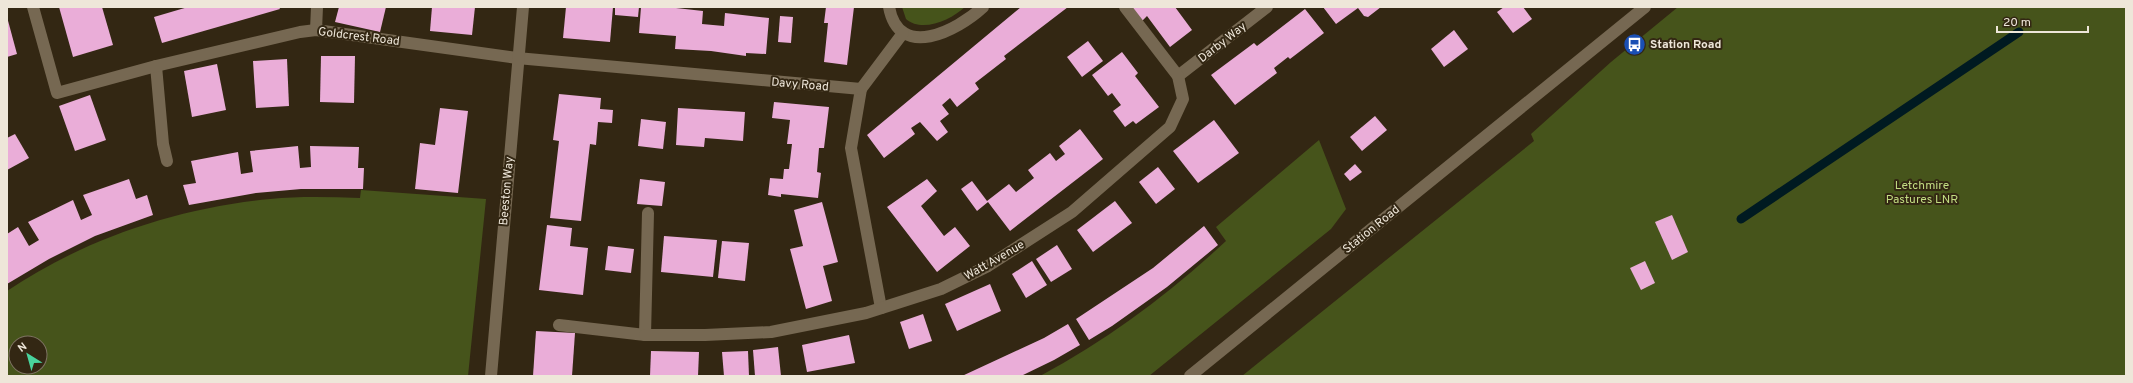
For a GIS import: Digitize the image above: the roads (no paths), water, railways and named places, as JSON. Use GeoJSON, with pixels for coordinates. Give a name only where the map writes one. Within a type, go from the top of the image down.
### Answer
{"type":"FeatureCollection","features":[{"type":"Feature","properties":{"kind":"street","name":"Goldcrest Road"},"geometry":{"type":"LineString","coordinates":[[33,7],[57,93],[156,66],[300,32],[316,30],[518,58]]}},
{"type":"Feature","properties":{"kind":"street"},"geometry":{"type":"LineString","coordinates":[[316,30],[317,7]]}},
{"type":"Feature","properties":{"kind":"street","name":"Beeston Way"},"geometry":{"type":"LineString","coordinates":[[491,376],[523,7]]}},
{"type":"Feature","properties":{"kind":"street"},"geometry":{"type":"LineString","coordinates":[[889,7],[896,25],[903,33],[922,38],[932,36],[964,21],[983,7]]}},
{"type":"Feature","properties":{"kind":"street","name":"Watt Avenue"},"geometry":{"type":"LineString","coordinates":[[559,325],[645,335],[705,335],[771,332],[882,308],[941,289],[988,266],[1072,212],[1170,127],[1183,99],[1178,76],[1124,7]]}},
{"type":"Feature","properties":{"kind":"street","name":"Darby Way"},"geometry":{"type":"LineString","coordinates":[[1178,76],[1267,7]]}},
{"type":"Feature","properties":{"kind":"street","name":"Station Road"},"geometry":{"type":"LineString","coordinates":[[1190,376],[1645,7]]}},
{"type":"Feature","properties":{"kind":"street"},"geometry":{"type":"LineString","coordinates":[[882,308],[851,148],[861,89],[903,33]]}},
{"type":"Feature","properties":{"kind":"street","name":"Davy Road"},"geometry":{"type":"LineString","coordinates":[[518,58],[861,89]]}},
{"type":"Feature","properties":{"kind":"street"},"geometry":{"type":"LineString","coordinates":[[156,66],[163,144],[167,161]]}},
{"type":"Feature","properties":{"kind":"street"},"geometry":{"type":"LineString","coordinates":[[645,335],[648,214]]}},
{"type":"Feature","properties":{"kind":"waterway"},"geometry":{"type":"LineString","coordinates":[[1741,219],[2019,32]]}},
{"type":"Feature","properties":{"kind":"place","name":"Station Road"},"geometry":{"type":"Point","coordinates":[1634,44]}},
{"type":"Feature","properties":{"kind":"park label","name":"Letchmire Pastures LNR"},"geometry":{"type":"Point","coordinates":[1922,192]}}]}
